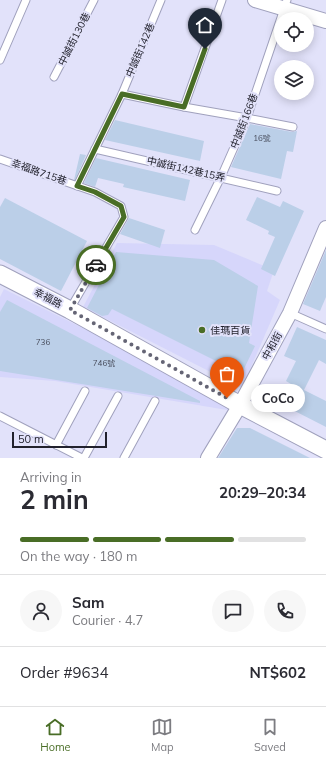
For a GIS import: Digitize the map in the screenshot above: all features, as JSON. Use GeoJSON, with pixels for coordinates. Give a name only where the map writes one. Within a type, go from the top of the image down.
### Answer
{"type":"FeatureCollection","features":[{"type":"Feature","properties":{"kind":"street"},"geometry":{"type":"LineString","coordinates":[[255,0],[285,4],[326,22]]}},
{"type":"Feature","properties":{"kind":"street","name":"中和街"},"geometry":{"type":"LineString","coordinates":[[208,458],[240,405],[290,313],[326,228]]}},
{"type":"Feature","properties":{"kind":"street","name":"幸福路"},"geometry":{"type":"LineString","coordinates":[[0,274],[70,310],[240,405],[326,450]]}},
{"type":"Feature","properties":{"kind":"lane"},"geometry":{"type":"LineString","coordinates":[[0,60],[26,0]]}},
{"type":"Feature","properties":{"kind":"lane","name":"中誠街130巷"},"geometry":{"type":"LineString","coordinates":[[54,77],[94,0]]}},
{"type":"Feature","properties":{"kind":"lane","name":"中誠街142巷"},"geometry":{"type":"LineString","coordinates":[[77,186],[122,94],[161,0]]}},
{"type":"Feature","properties":{"kind":"lane"},"geometry":{"type":"LineString","coordinates":[[184,107],[222,0]]}},
{"type":"Feature","properties":{"kind":"lane","name":"中誠街166巷"},"geometry":{"type":"LineString","coordinates":[[195,230],[221,177],[247,118],[285,4]]}},
{"type":"Feature","properties":{"kind":"lane"},"geometry":{"type":"LineString","coordinates":[[122,94],[293,128]]}},
{"type":"Feature","properties":{"kind":"lane","name":"中誠街142巷15弄"},"geometry":{"type":"LineString","coordinates":[[95,148],[277,191]]}},
{"type":"Feature","properties":{"kind":"lane","name":"幸福路715巷"},"geometry":{"type":"LineString","coordinates":[[0,159],[95,192],[121,206],[124,217],[70,310]]}},
{"type":"Feature","properties":{"kind":"lane"},"geometry":{"type":"LineString","coordinates":[[290,313],[326,329]]}},
{"type":"Feature","properties":{"kind":"lane"},"geometry":{"type":"LineString","coordinates":[[56,445],[85,391]]}},
{"type":"Feature","properties":{"kind":"lane"},"geometry":{"type":"LineString","coordinates":[[0,416],[83,458],[118,396]]}},
{"type":"Feature","properties":{"kind":"lane"},"geometry":{"type":"LineString","coordinates":[[124,458],[155,401]]}},
{"type":"Feature","properties":{"kind":"shaded area","name":"佳瑪百貨"},"geometry":{"type":"Polygon","coordinates":[[[117,243],[214,245],[274,270],[267,291],[280,300],[242,388],[83,307],[117,243]]]}},
{"type":"Feature","properties":{"kind":"shaded area"},"geometry":{"type":"Polygon","coordinates":[[[4,289],[228,400],[233,411],[55,381],[0,377],[0,297],[4,289]]]}},
{"type":"Feature","properties":{"kind":"building"},"geometry":{"type":"Polygon","coordinates":[[[115,120],[204,141],[200,161],[105,140],[115,120]]]}},
{"type":"Feature","properties":{"kind":"building"},"geometry":{"type":"Polygon","coordinates":[[[250,124],[292,132],[297,131],[293,152],[287,151],[281,179],[231,167],[250,124]]]}},
{"type":"Feature","properties":{"kind":"building"},"geometry":{"type":"Polygon","coordinates":[[[80,154],[86,155],[74,180],[80,154]]]}},
{"type":"Feature","properties":{"kind":"building"},"geometry":{"type":"Polygon","coordinates":[[[96,158],[190,180],[185,201],[123,187],[124,184],[98,178],[95,187],[84,183],[96,158]]]}},
{"type":"Feature","properties":{"kind":"building"},"geometry":{"type":"Polygon","coordinates":[[[257,197],[280,207],[283,201],[304,211],[275,276],[261,269],[275,237],[268,234],[269,231],[246,220],[257,197]]]}},
{"type":"Feature","properties":{"kind":"building"},"geometry":{"type":"Polygon","coordinates":[[[5,198],[87,241],[61,291],[0,259],[0,207],[5,198]]]}},
{"type":"Feature","properties":{"kind":"building"},"geometry":{"type":"Polygon","coordinates":[[[129,218],[165,230],[160,248],[120,234],[129,218]]]}},
{"type":"Feature","properties":{"kind":"building"},"geometry":{"type":"Polygon","coordinates":[[[326,250],[326,297],[320,311],[303,304],[326,250]]]}},
{"type":"Feature","properties":{"kind":"building","name":"佳瑪百貨"},"geometry":{"type":"Polygon","coordinates":[[[116,252],[214,260],[258,286],[249,343],[255,346],[238,379],[233,380],[225,378],[221,372],[222,364],[112,309],[108,315],[102,316],[87,308],[116,252]]]}},
{"type":"Feature","properties":{"kind":"building"},"geometry":{"type":"Polygon","coordinates":[[[7,300],[200,401],[200,403],[0,371],[0,312],[7,300]]]}},
{"type":"Feature","properties":{"kind":"building"},"geometry":{"type":"Polygon","coordinates":[[[297,327],[326,340],[326,364],[319,360],[304,390],[326,401],[326,427],[281,404],[291,384],[286,381],[296,361],[284,356],[297,327]]]}},
{"type":"Feature","properties":{"kind":"building"},"geometry":{"type":"Polygon","coordinates":[[[237,428],[250,428],[310,458],[218,458],[237,428]]]}},
{"type":"Feature","properties":{"kind":"way so far"},"geometry":{"type":"LineString","coordinates":[[96,265],[70,310],[227,398]]}},
{"type":"Feature","properties":{"kind":"place","name":"佳瑪百貨"},"geometry":{"type":"Point","coordinates":[202,330]}},
{"type":"Feature","properties":{"kind":"place","name":"CoCo"},"geometry":{"type":"Point","coordinates":[227,398]}},
{"type":"Feature","properties":{"kind":"route"},"geometry":{"type":"LineString","coordinates":[[96,265],[124,217],[121,206],[95,192],[77,186],[122,94],[184,107],[205,49]]}}]}
